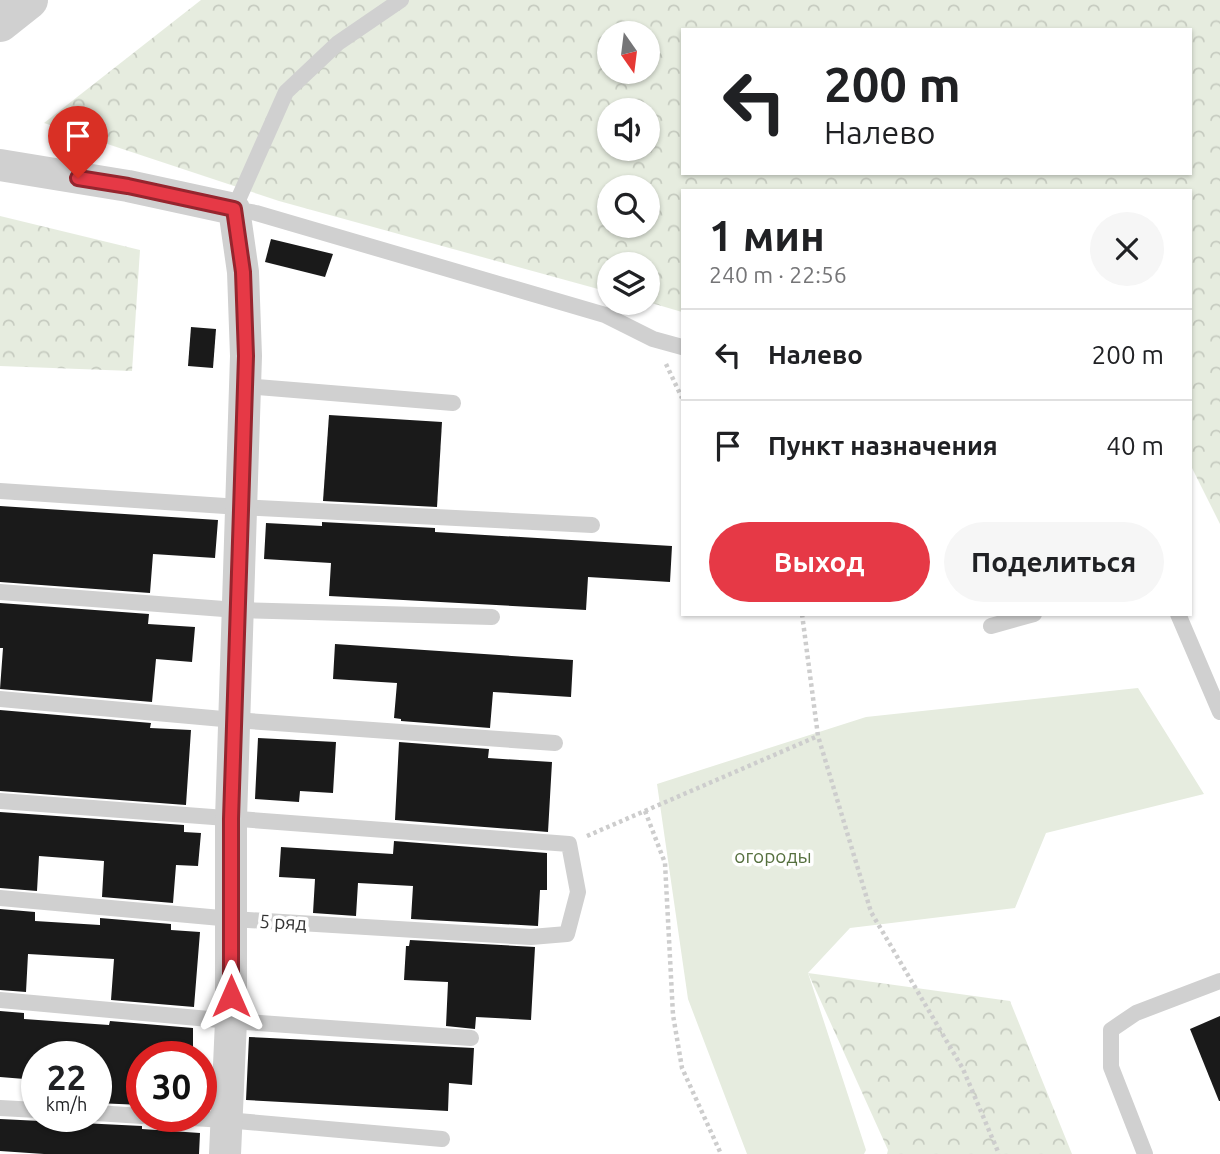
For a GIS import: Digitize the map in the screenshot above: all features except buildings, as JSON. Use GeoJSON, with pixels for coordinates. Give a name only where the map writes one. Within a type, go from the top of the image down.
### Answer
{"type":"FeatureCollection","features":[{"type":"Feature","properties":{"kind":"street"},"geometry":{"type":"LineString","coordinates":[[0,23],[29,0]]}},
{"type":"Feature","properties":{"kind":"street"},"geometry":{"type":"LineString","coordinates":[[0,165],[128,186],[234,209],[246,307],[231,819],[231,1021],[225,1154]]}},
{"type":"Feature","properties":{"kind":"lane"},"geometry":{"type":"LineString","coordinates":[[401,0],[338,43],[286,92],[234,209],[256,213],[605,315],[653,339],[681,347]]}},
{"type":"Feature","properties":{"kind":"lane"},"geometry":{"type":"LineString","coordinates":[[245,386],[453,403]]}},
{"type":"Feature","properties":{"kind":"lane"},"geometry":{"type":"LineString","coordinates":[[0,491],[240,507],[592,525]]}},
{"type":"Feature","properties":{"kind":"lane"},"geometry":{"type":"LineString","coordinates":[[0,592],[237,610],[492,617]]}},
{"type":"Feature","properties":{"kind":"lane"},"geometry":{"type":"LineString","coordinates":[[991,626],[1027,616]]}},
{"type":"Feature","properties":{"kind":"lane"},"geometry":{"type":"LineString","coordinates":[[1179,616],[1220,712]]}},
{"type":"Feature","properties":{"kind":"lane"},"geometry":{"type":"LineString","coordinates":[[0,699],[234,720],[555,743]]}},
{"type":"Feature","properties":{"kind":"lane"},"geometry":{"type":"LineString","coordinates":[[0,801],[569,844]]}},
{"type":"Feature","properties":{"kind":"lane","name":"5 ряд"},"geometry":{"type":"LineString","coordinates":[[0,898],[232,919],[531,937],[567,934],[578,892],[569,844]]}},
{"type":"Feature","properties":{"kind":"lane"},"geometry":{"type":"LineString","coordinates":[[1145,1154],[1111,1067],[1111,1030],[1136,1013],[1220,981]]}},
{"type":"Feature","properties":{"kind":"lane"},"geometry":{"type":"LineString","coordinates":[[0,1000],[231,1021],[471,1038]]}},
{"type":"Feature","properties":{"kind":"lane"},"geometry":{"type":"LineString","coordinates":[[0,1108],[21,1109]]}},
{"type":"Feature","properties":{"kind":"lane"},"geometry":{"type":"LineString","coordinates":[[217,1119],[442,1139]]}},
{"type":"Feature","properties":{"kind":"path"},"geometry":{"type":"LineString","coordinates":[[653,339],[681,396]]}},
{"type":"Feature","properties":{"kind":"path"},"geometry":{"type":"LineString","coordinates":[[802,616],[818,736],[871,912],[962,1069],[999,1154]]}},
{"type":"Feature","properties":{"kind":"path"},"geometry":{"type":"LineString","coordinates":[[569,844],[818,736]]}},
{"type":"Feature","properties":{"kind":"path"},"geometry":{"type":"LineString","coordinates":[[645,811],[665,863],[673,1015],[682,1068],[722,1154]]}},
{"type":"Feature","properties":{"kind":"green space"},"geometry":{"type":"Polygon","coordinates":[[[201,0],[1220,0],[1220,524],[1192,468],[1192,189],[681,189],[681,312],[660,306],[660,252],[597,252],[597,289],[279,201],[44,123],[201,0]]]}},
{"type":"Feature","properties":{"kind":"green space"},"geometry":{"type":"Polygon","coordinates":[[[0,216],[140,250],[132,371],[0,366],[0,216]]]}},
{"type":"Feature","properties":{"kind":"green space","name":"огороды"},"geometry":{"type":"Polygon","coordinates":[[[1138,688],[1204,794],[1046,833],[1015,908],[850,928],[808,973],[866,1150],[864,1154],[747,1154],[688,999],[657,784],[866,717],[1138,688]]]}},
{"type":"Feature","properties":{"kind":"green space"},"geometry":{"type":"Polygon","coordinates":[[[808,973],[1010,1001],[1072,1154],[887,1154],[888,1150],[808,973]]]}},
{"type":"Feature","properties":{"kind":"route"},"geometry":{"type":"LineString","coordinates":[[78,178],[234,209],[246,307],[246,356],[231,819],[231,996]]}}]}
